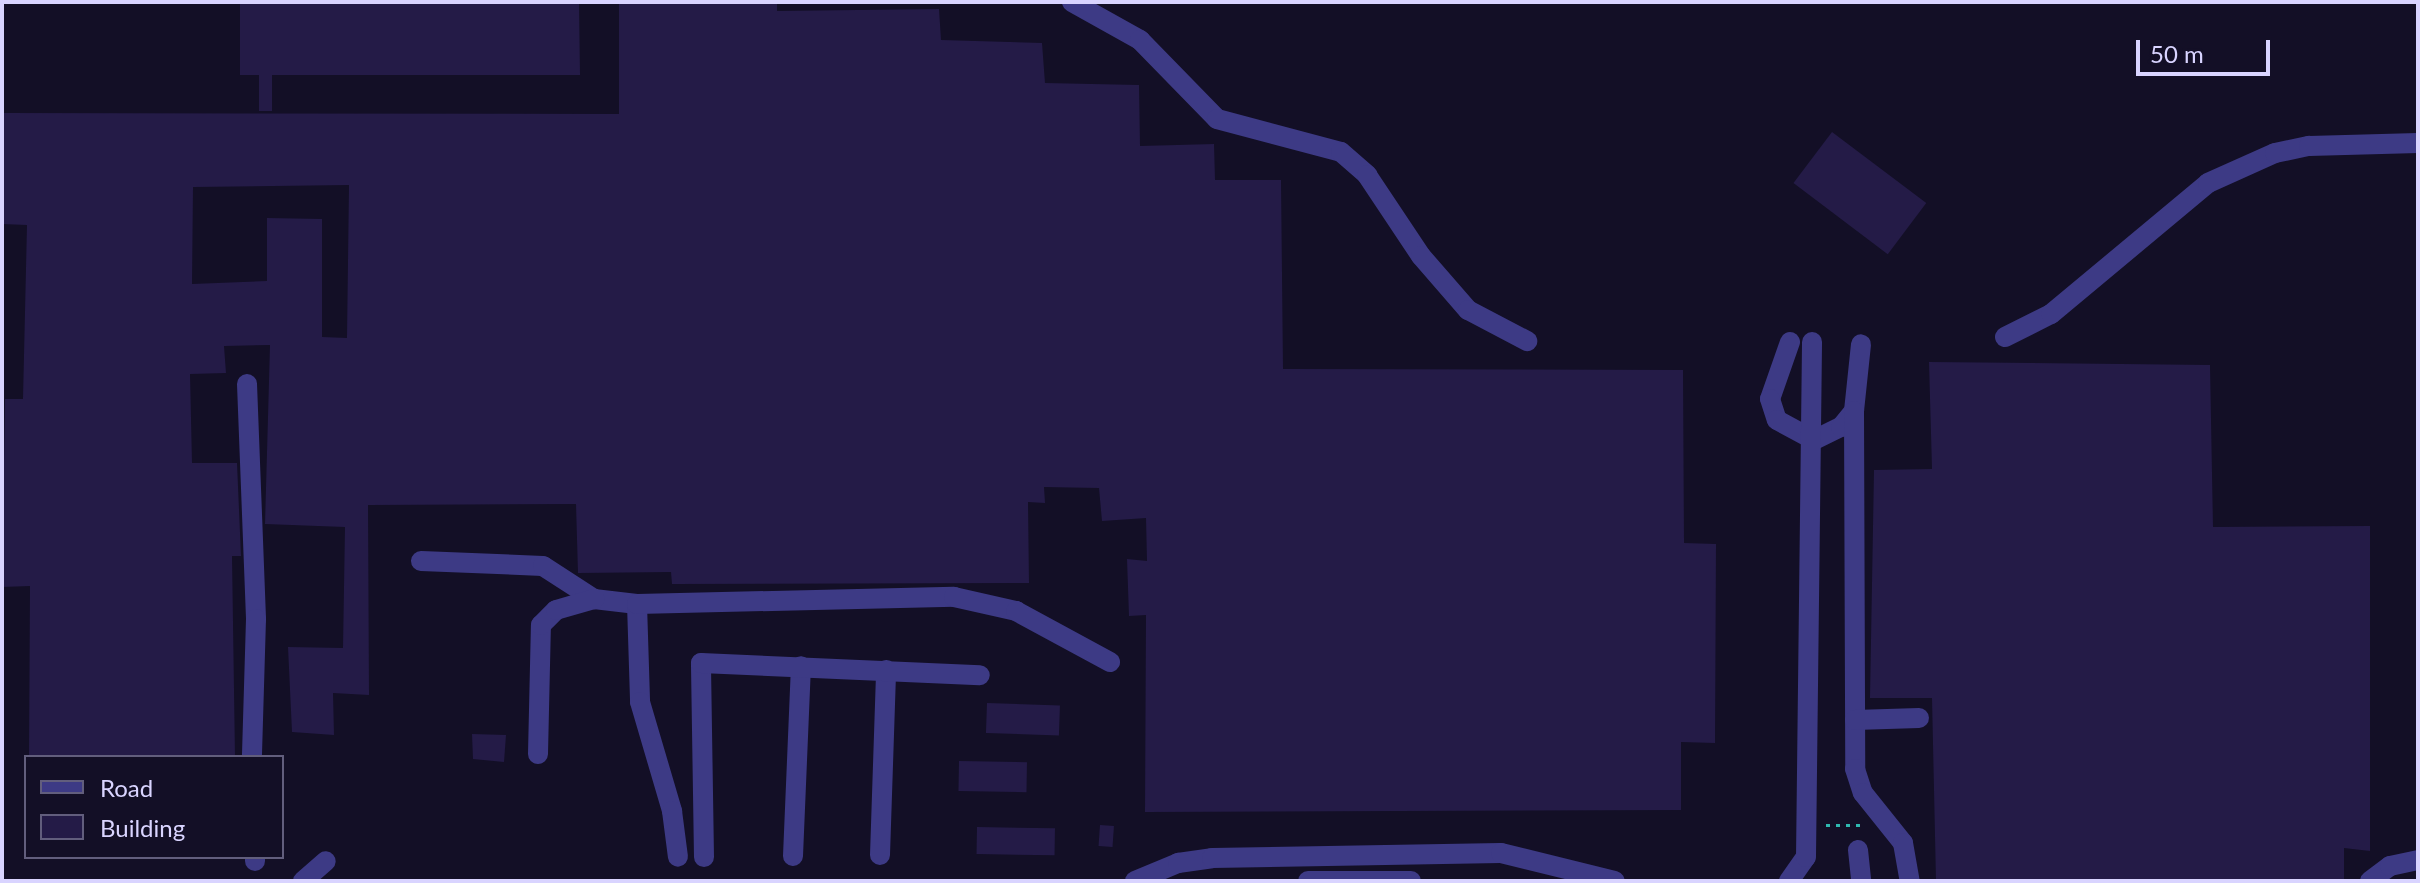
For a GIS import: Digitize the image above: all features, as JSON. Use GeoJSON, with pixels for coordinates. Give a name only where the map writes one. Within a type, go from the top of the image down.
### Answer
{"type":"FeatureCollection","features":[{"type":"Feature","properties":{"kind":"street"},"geometry":{"type":"LineString","coordinates":[[1072,2],[1140,40],[1217,119],[1341,152],[1367,175],[1421,256],[1468,310],[1527,341]]}},
{"type":"Feature","properties":{"kind":"street"},"geometry":{"type":"LineString","coordinates":[[2005,337],[2051,314],[2183,202],[2221,177],[2275,153],[2309,146],[2418,143]]}},
{"type":"Feature","properties":{"kind":"street"},"geometry":{"type":"LineString","coordinates":[[1790,342],[1770,399],[1777,420],[1814,440]]}},
{"type":"Feature","properties":{"kind":"street"},"geometry":{"type":"LineString","coordinates":[[1789,881],[1806,857],[1814,440],[1812,342]]}},
{"type":"Feature","properties":{"kind":"street"},"geometry":{"type":"LineString","coordinates":[[1861,344],[1854,411],[1862,524],[1855,769],[1863,793],[1903,843],[1910,881]]}},
{"type":"Feature","properties":{"kind":"street"},"geometry":{"type":"LineString","coordinates":[[247,384],[256,619],[252,755]]}},
{"type":"Feature","properties":{"kind":"street"},"geometry":{"type":"LineString","coordinates":[[1814,440],[1841,427],[1854,411]]}},
{"type":"Feature","properties":{"kind":"street"},"geometry":{"type":"LineString","coordinates":[[421,561],[543,566],[594,599]]}},
{"type":"Feature","properties":{"kind":"street"},"geometry":{"type":"LineString","coordinates":[[538,754],[541,625],[556,610],[594,599],[637,604],[954,597],[1016,611],[1110,662]]}},
{"type":"Feature","properties":{"kind":"street"},"geometry":{"type":"LineString","coordinates":[[637,604],[640,702],[672,811],[678,857]]}},
{"type":"Feature","properties":{"kind":"street"},"geometry":{"type":"LineString","coordinates":[[704,857],[701,663],[980,675]]}},
{"type":"Feature","properties":{"kind":"street"},"geometry":{"type":"LineString","coordinates":[[793,856],[801,666]]}},
{"type":"Feature","properties":{"kind":"street"},"geometry":{"type":"LineString","coordinates":[[880,855],[886,670]]}},
{"type":"Feature","properties":{"kind":"street"},"geometry":{"type":"LineString","coordinates":[[1855,720],[1919,718]]}},
{"type":"Feature","properties":{"kind":"street"},"geometry":{"type":"LineString","coordinates":[[1858,850],[1861,881]]}},
{"type":"Feature","properties":{"kind":"street"},"geometry":{"type":"LineString","coordinates":[[1135,881],[1178,863],[1212,858],[1501,853],[1615,881]]}},
{"type":"Feature","properties":{"kind":"street"},"geometry":{"type":"LineString","coordinates":[[2370,881],[2390,866],[2418,860]]}},
{"type":"Feature","properties":{"kind":"street"},"geometry":{"type":"LineString","coordinates":[[303,881],[326,861]]}},
{"type":"Feature","properties":{"kind":"street"},"geometry":{"type":"LineString","coordinates":[[1308,881],[1411,881]]}},
{"type":"Feature","properties":{"kind":"path"},"geometry":{"type":"LineString","coordinates":[[1807,824],[1885,821]]}},
{"type":"Feature","properties":{"kind":"building"},"geometry":{"type":"Polygon","coordinates":[[[240,2],[579,2],[580,75],[272,75],[272,111],[259,111],[259,75],[240,75],[240,2]]]}},
{"type":"Feature","properties":{"kind":"building"},"geometry":{"type":"Polygon","coordinates":[[[619,2],[777,2],[777,11],[939,9],[941,40],[1042,43],[1045,83],[1139,85],[1140,146],[1214,144],[1215,180],[1281,180],[1283,369],[1683,370],[1684,543],[1716,544],[1715,743],[1681,742],[1681,810],[1145,812],[1146,615],[1129,616],[1127,559],[1147,561],[1146,518],[1102,521],[1099,488],[1044,487],[1045,503],[1028,502],[1029,583],[672,584],[671,572],[578,573],[576,504],[368,505],[369,695],[333,693],[334,735],[292,732],[288,647],[343,648],[345,527],[265,524],[270,345],[224,346],[226,373],[190,374],[192,463],[237,463],[241,556],[232,556],[235,755],[29,755],[30,586],[2,587],[5,399],[23,399],[27,225],[2,224],[2,113],[619,114],[619,2]],[[349,185],[193,187],[192,284],[267,281],[267,218],[322,219],[322,337],[347,338],[349,185]]]}},
{"type":"Feature","properties":{"kind":"building"},"geometry":{"type":"Polygon","coordinates":[[[1832,132],[1926,203],[1888,254],[1793,183],[1832,132]]]}},
{"type":"Feature","properties":{"kind":"building"},"geometry":{"type":"Polygon","coordinates":[[[1929,362],[2210,365],[2213,527],[2370,526],[2370,851],[2344,848],[2344,881],[1936,881],[1932,698],[1870,698],[1874,470],[1932,469],[1929,362]]]}},
{"type":"Feature","properties":{"kind":"building"},"geometry":{"type":"Polygon","coordinates":[[[987,703],[1060,706],[1059,736],[986,733],[987,703]]]}},
{"type":"Feature","properties":{"kind":"building"},"geometry":{"type":"Polygon","coordinates":[[[472,734],[506,735],[504,762],[473,759],[472,734]]]}},
{"type":"Feature","properties":{"kind":"building"},"geometry":{"type":"Polygon","coordinates":[[[959,761],[1027,762],[1026,792],[958,791],[959,761]]]}},
{"type":"Feature","properties":{"kind":"building"},"geometry":{"type":"Polygon","coordinates":[[[1100,825],[1114,826],[1113,847],[1099,846],[1100,825]]]}},
{"type":"Feature","properties":{"kind":"building"},"geometry":{"type":"Polygon","coordinates":[[[977,827],[1055,828],[1055,855],[977,854],[977,827]]]}}]}
